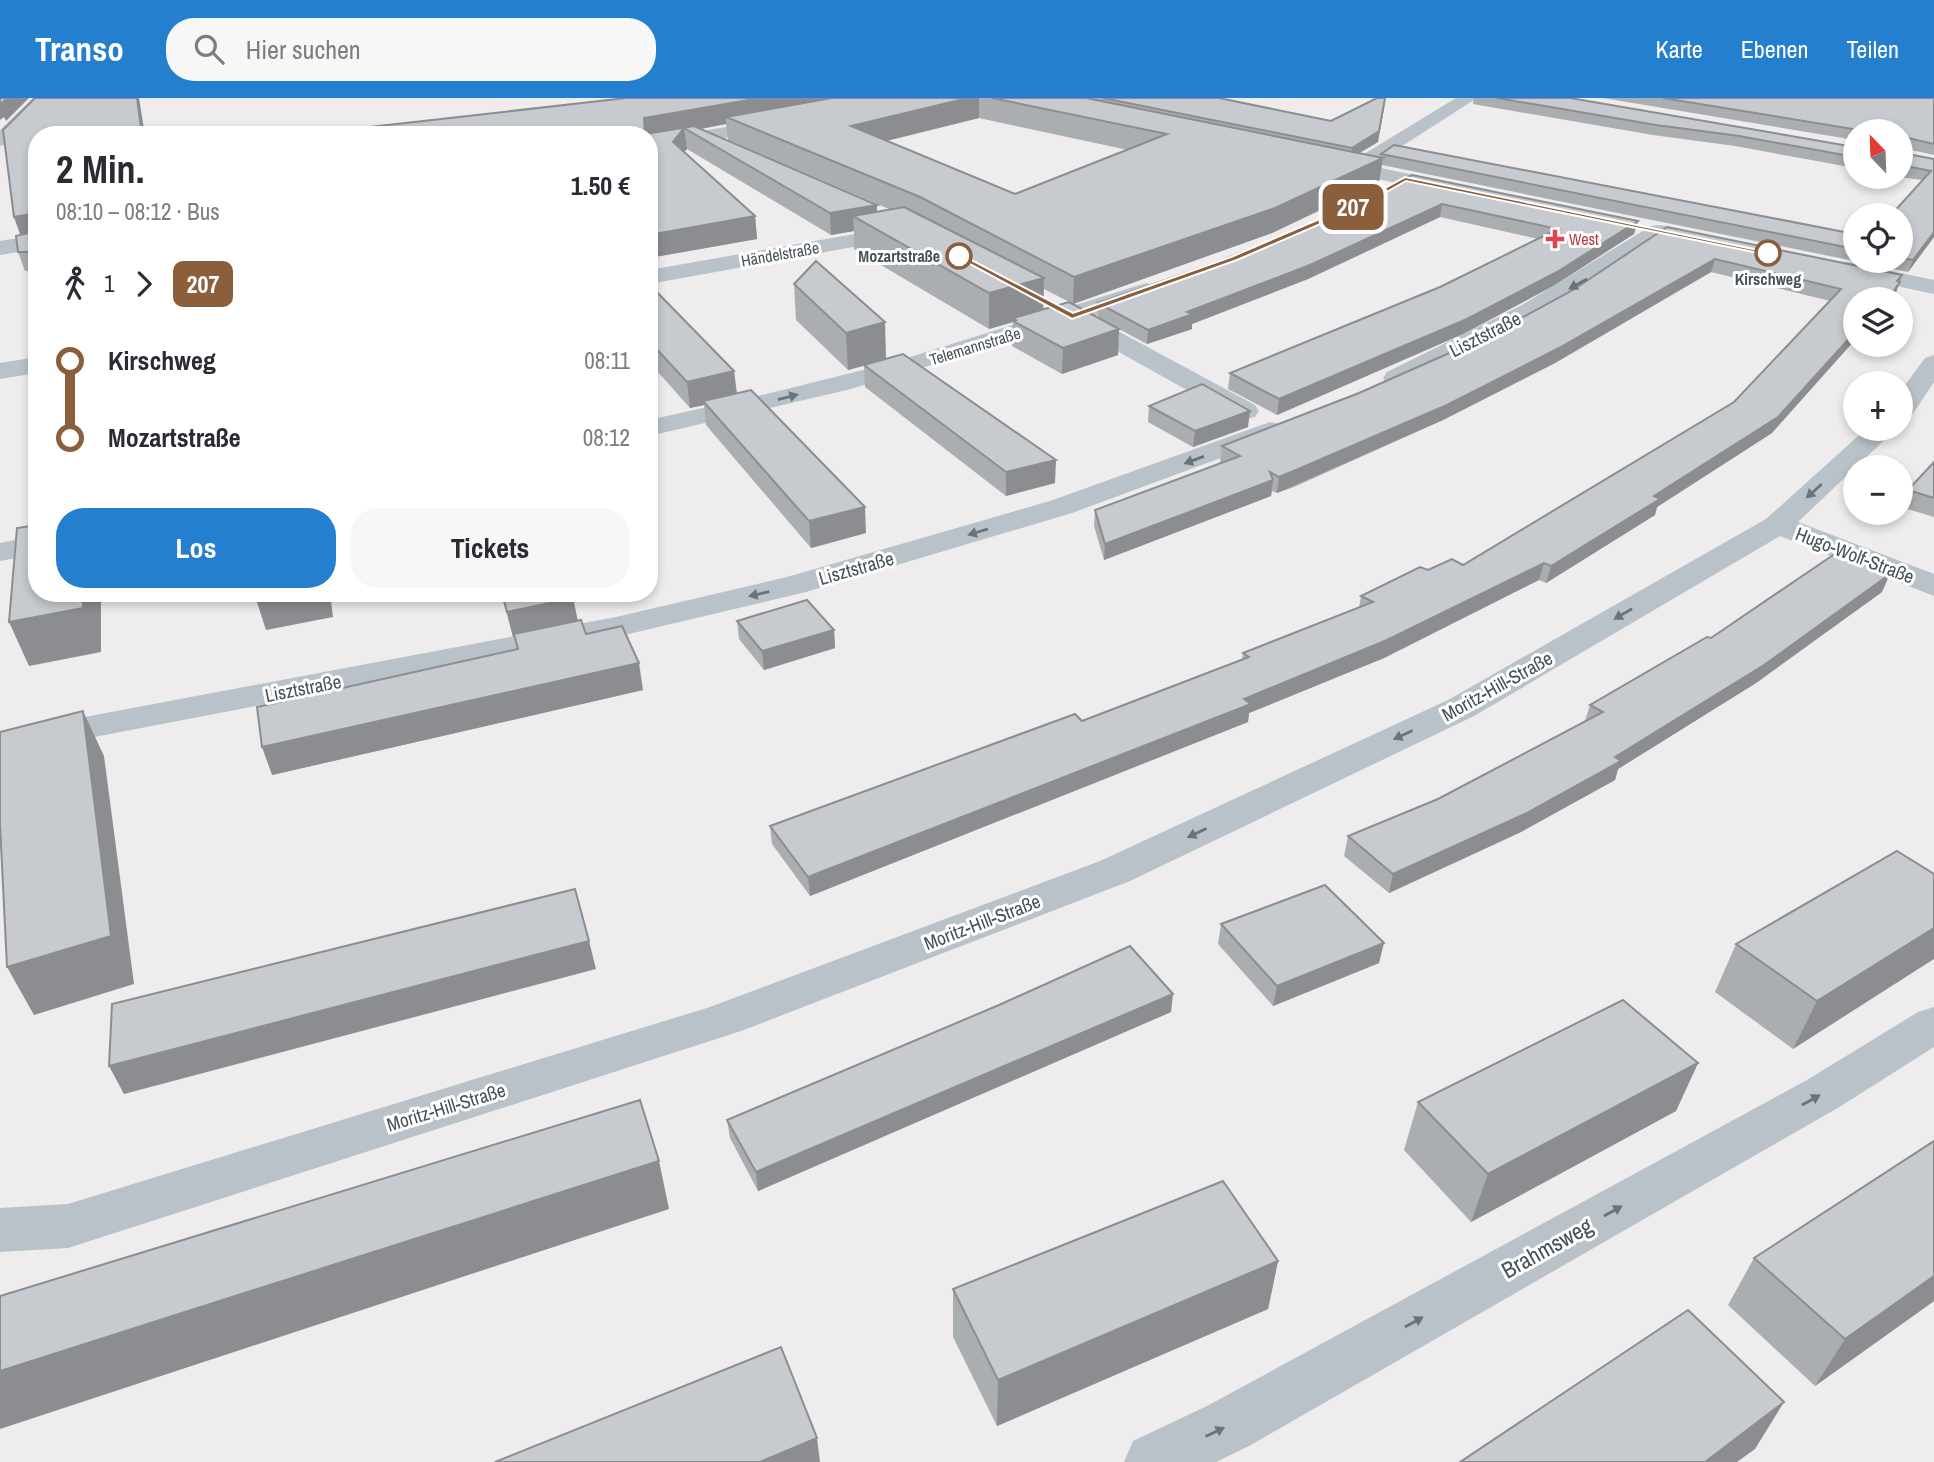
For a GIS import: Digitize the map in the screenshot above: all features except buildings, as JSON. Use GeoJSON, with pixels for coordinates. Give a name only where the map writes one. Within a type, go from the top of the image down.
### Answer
{"type":"FeatureCollection","features":[{"type":"Feature","properties":{"kind":"street"},"geometry":{"type":"LineString","coordinates":[[1,138],[43,98]]}},
{"type":"Feature","properties":{"kind":"street"},"geometry":{"type":"LineString","coordinates":[[1354,168],[1468,98]]}},
{"type":"Feature","properties":{"kind":"street"},"geometry":{"type":"LineString","coordinates":[[658,145],[792,121]]}},
{"type":"Feature","properties":{"kind":"street"},"geometry":{"type":"LineString","coordinates":[[700,138],[741,154]]}},
{"type":"Feature","properties":{"kind":"street"},"geometry":{"type":"LineString","coordinates":[[1317,160],[1478,194]]}},
{"type":"Feature","properties":{"kind":"street"},"geometry":{"type":"LineString","coordinates":[[1378,194],[1405,179]]}},
{"type":"Feature","properties":{"kind":"street","name":"Händelstraße"},"geometry":{"type":"LineString","coordinates":[[658,276],[917,234],[875,213]]}},
{"type":"Feature","properties":{"kind":"street","name":"Lisztstraße"},"geometry":{"type":"LineString","coordinates":[[1375,387],[1504,326],[1666,232],[1628,224]]}},
{"type":"Feature","properties":{"kind":"street"},"geometry":{"type":"LineString","coordinates":[[0,248],[28,243]]}},
{"type":"Feature","properties":{"kind":"street"},"geometry":{"type":"LineString","coordinates":[[1823,264],[1934,287]]}},
{"type":"Feature","properties":{"kind":"street","name":"Telemannstraße"},"geometry":{"type":"LineString","coordinates":[[658,426],[772,401],[910,365],[1072,317],[1172,281]]}},
{"type":"Feature","properties":{"kind":"street"},"geometry":{"type":"LineString","coordinates":[[1046,303],[1072,317]]}},
{"type":"Feature","properties":{"kind":"street","name":"Lisztstraße"},"geometry":{"type":"LineString","coordinates":[[0,744],[616,627],[795,585],[1061,508],[1289,422],[1072,317]]}},
{"type":"Feature","properties":{"kind":"street"},"geometry":{"type":"LineString","coordinates":[[1913,393],[1934,363]]}},
{"type":"Feature","properties":{"kind":"street"},"geometry":{"type":"LineString","coordinates":[[0,372],[28,367]]}},
{"type":"Feature","properties":{"kind":"street","name":"Moritz-Hill-Straße"},"geometry":{"type":"LineString","coordinates":[[0,1230],[68,1226],[725,1019],[1115,872],[1461,708],[1777,524],[1869,441]]}},
{"type":"Feature","properties":{"kind":"street","name":"Hugo-Wolf-Straße"},"geometry":{"type":"LineString","coordinates":[[1777,524],[1934,586]]}},
{"type":"Feature","properties":{"kind":"street"},"geometry":{"type":"LineString","coordinates":[[0,552],[28,547]]}},
{"type":"Feature","properties":{"kind":"street","name":"Brahmsweg"},"geometry":{"type":"LineString","coordinates":[[1154,1462],[1228,1426],[1775,1120],[1934,1024]]}},
{"type":"Feature","properties":{"kind":"bus line","name":"207"},"geometry":{"type":"LineString","coordinates":[[959,256],[1072,317],[1234,258],[1359,204],[1405,179],[1768,253]]}},
{"type":"Feature","properties":{"kind":"place","name":"West"},"geometry":{"type":"Point","coordinates":[1555,239]}},
{"type":"Feature","properties":{"kind":"place","name":"Kirschweg"},"geometry":{"type":"Point","coordinates":[1768,253]}},
{"type":"Feature","properties":{"kind":"place","name":"Mozartstraße"},"geometry":{"type":"Point","coordinates":[959,256]}}]}
